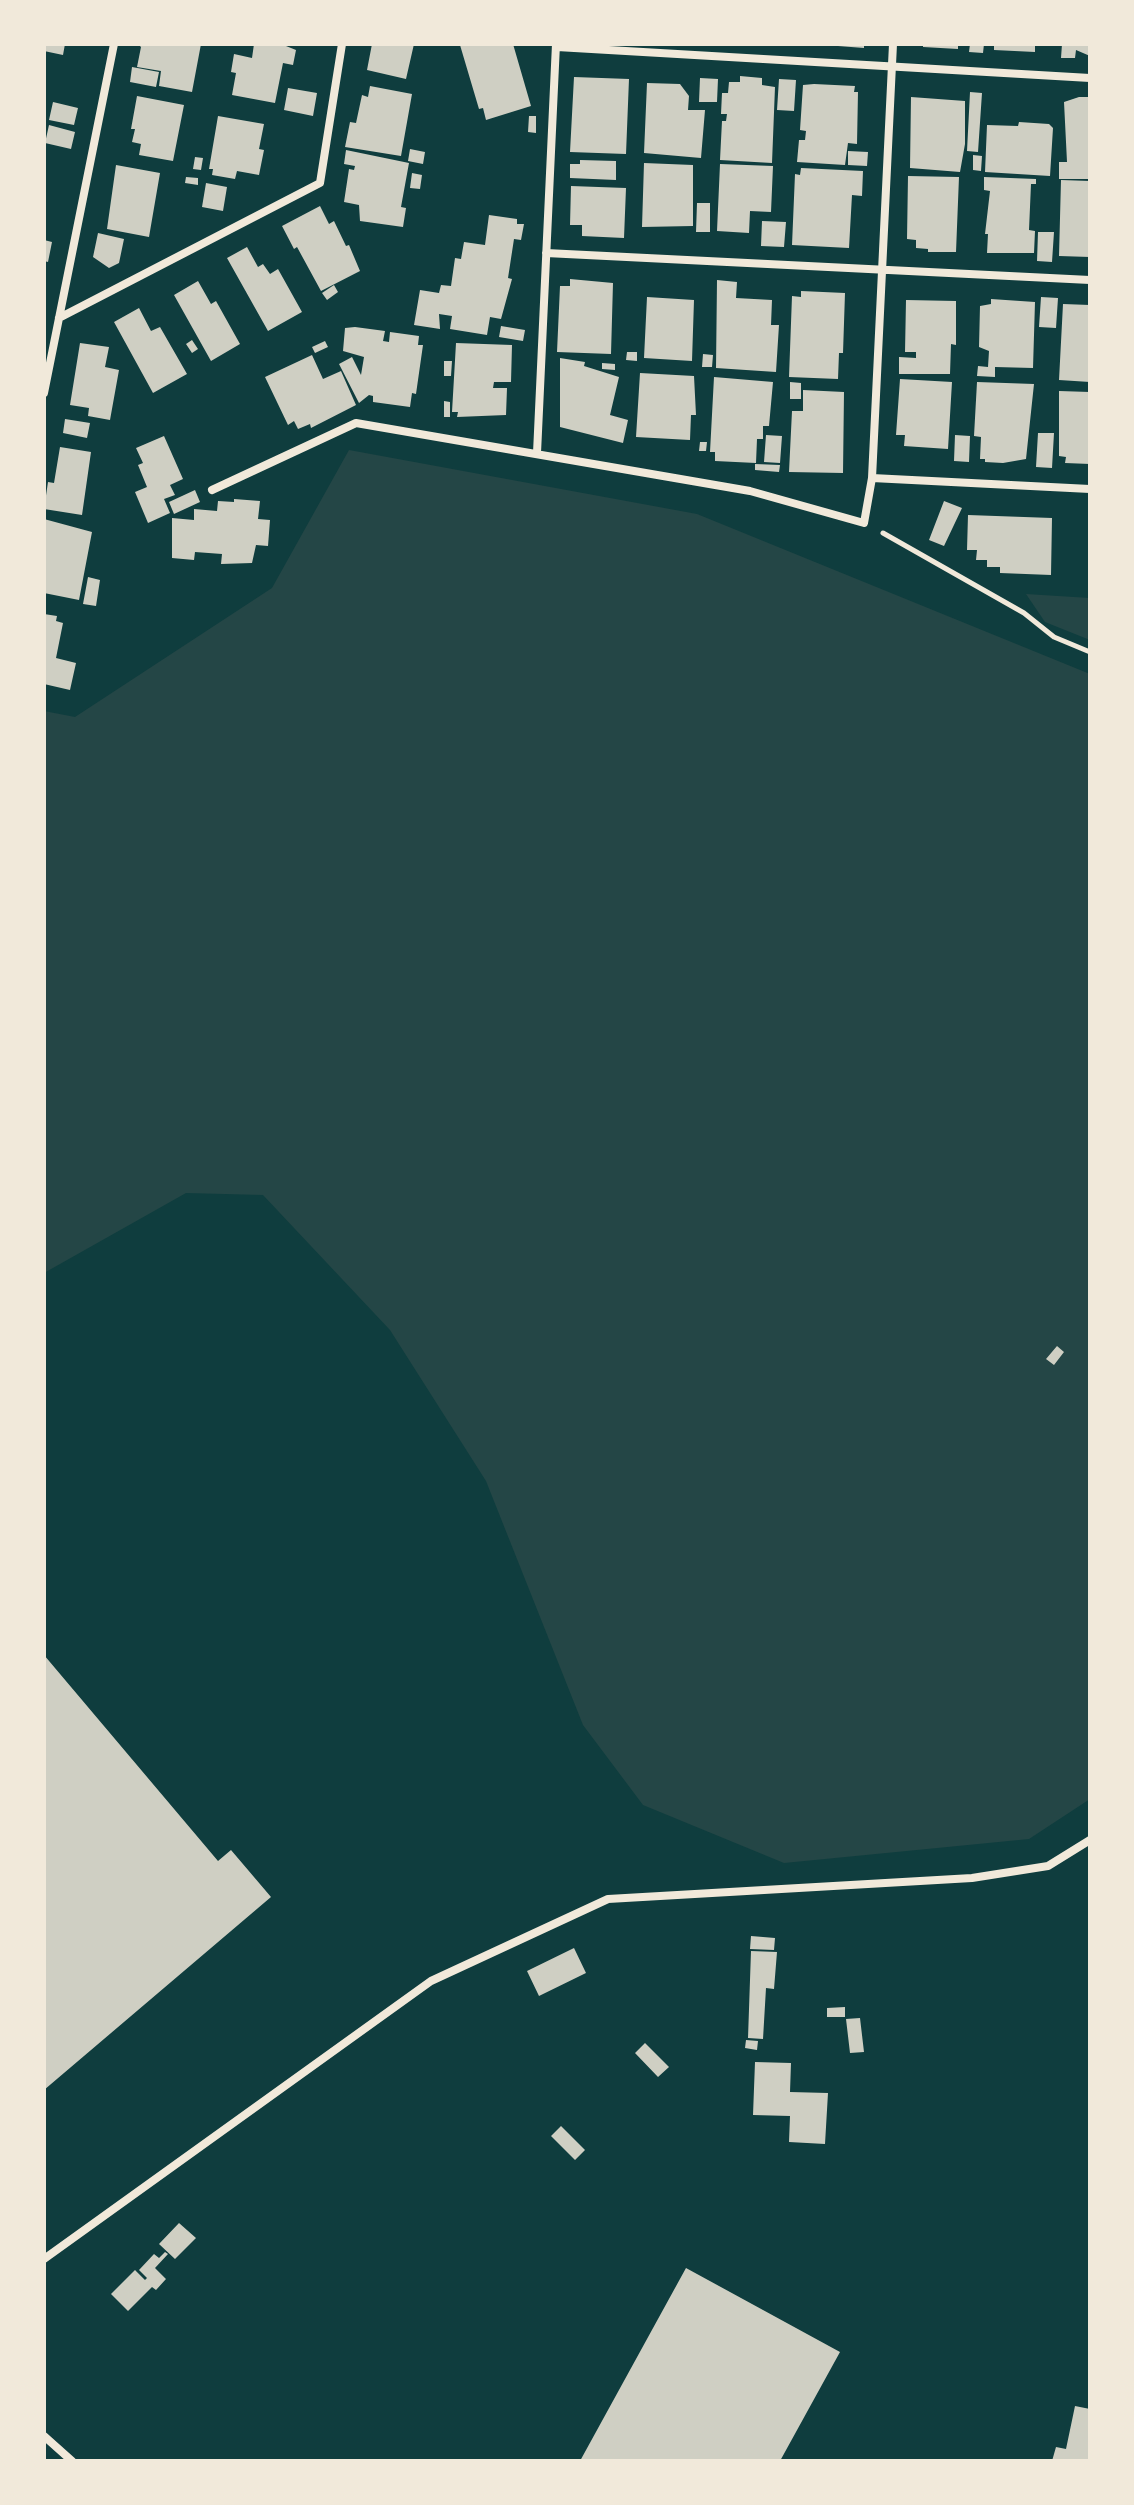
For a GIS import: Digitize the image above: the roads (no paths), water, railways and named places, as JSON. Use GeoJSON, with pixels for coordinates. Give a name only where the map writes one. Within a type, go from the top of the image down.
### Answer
{"type":"FeatureCollection","features":[{"type":"Feature","properties":{"kind":"street"},"geometry":{"type":"LineString","coordinates":[[44,393],[114,44]]}},
{"type":"Feature","properties":{"kind":"street"},"geometry":{"type":"LineString","coordinates":[[59,318],[320,183],[342,44]]}},
{"type":"Feature","properties":{"kind":"street"},"geometry":{"type":"LineString","coordinates":[[212,490],[356,423],[750,491],[864,523],[872,478],[879,270],[893,44]]}},
{"type":"Feature","properties":{"kind":"street"},"geometry":{"type":"LineString","coordinates":[[537,453],[556,46],[1090,78]]}},
{"type":"Feature","properties":{"kind":"street"},"geometry":{"type":"LineString","coordinates":[[546,253],[1090,280]]}},
{"type":"Feature","properties":{"kind":"street"},"geometry":{"type":"LineString","coordinates":[[872,478],[1090,489]]}},
{"type":"Feature","properties":{"kind":"street"},"geometry":{"type":"LineString","coordinates":[[44,2259],[431,1981],[608,1899],[972,1878],[1048,1866],[1090,1840]]}},
{"type":"Feature","properties":{"kind":"street"},"geometry":{"type":"LineString","coordinates":[[44,2436],[72,2461]]}}]}
